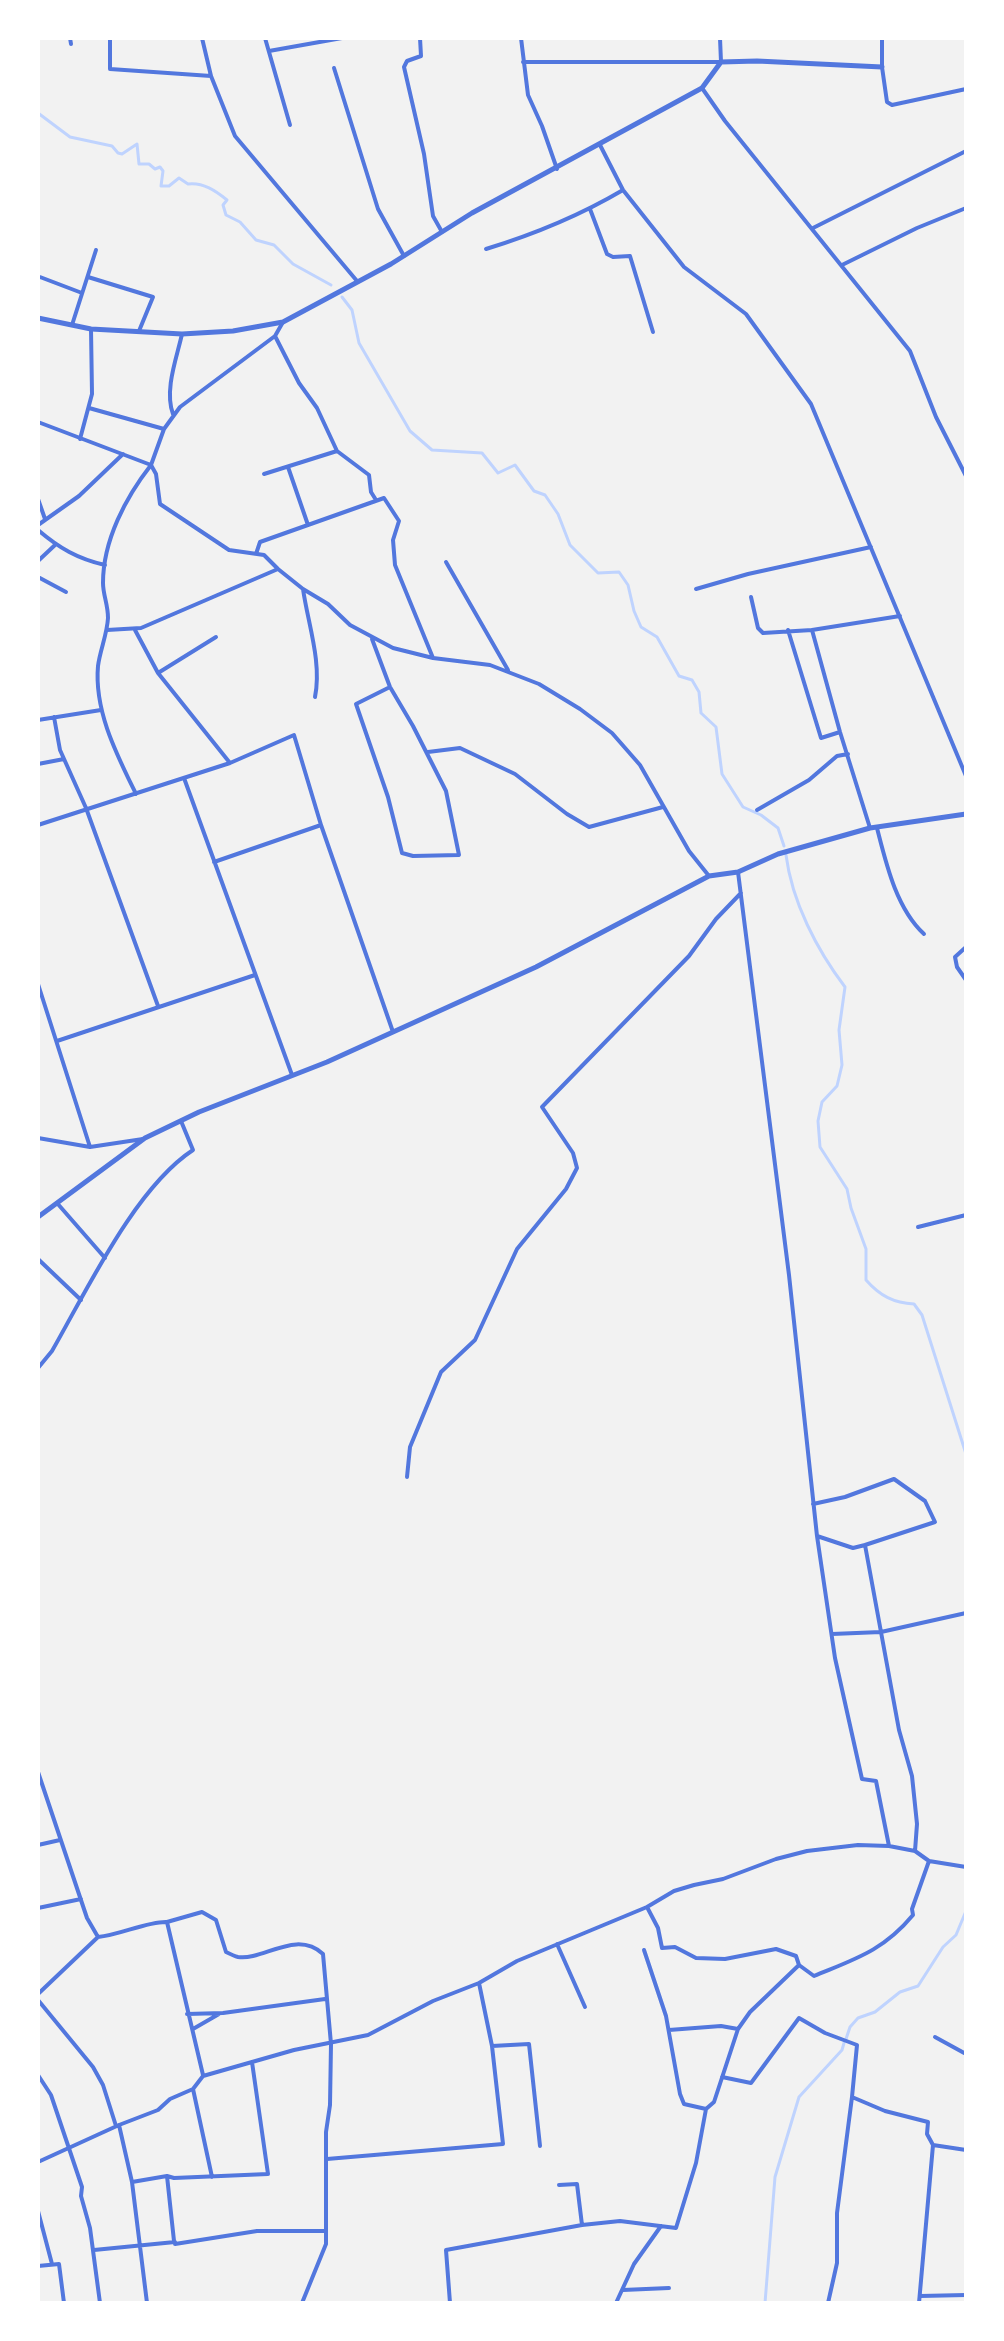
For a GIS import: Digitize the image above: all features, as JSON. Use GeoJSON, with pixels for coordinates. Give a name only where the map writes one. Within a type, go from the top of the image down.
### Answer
{"type":"FeatureCollection","features":[{"type":"Feature","properties":{"kind":"street"},"geometry":{"type":"LineString","coordinates":[[110,38],[110,69],[211,76]]}},
{"type":"Feature","properties":{"kind":"street"},"geometry":{"type":"LineString","coordinates":[[202,38],[211,76],[235,136],[358,282]]}},
{"type":"Feature","properties":{"kind":"street"},"geometry":{"type":"LineString","coordinates":[[265,38],[290,125]]}},
{"type":"Feature","properties":{"kind":"street"},"geometry":{"type":"LineString","coordinates":[[269,51],[342,38]]}},
{"type":"Feature","properties":{"kind":"street"},"geometry":{"type":"LineString","coordinates":[[420,38],[421,56],[407,61],[404,67],[424,154],[433,216],[442,232]]}},
{"type":"Feature","properties":{"kind":"street"},"geometry":{"type":"LineString","coordinates":[[521,38],[528,95],[557,169]]}},
{"type":"Feature","properties":{"kind":"street"},"geometry":{"type":"LineString","coordinates":[[38,318],[91,329],[182,334],[233,331],[283,322],[702,88],[721,62],[720,38]]}},
{"type":"Feature","properties":{"kind":"street"},"geometry":{"type":"LineString","coordinates":[[882,38],[887,102],[892,105],[966,89]]}},
{"type":"Feature","properties":{"kind":"street"},"geometry":{"type":"LineString","coordinates":[[523,62],[757,61],[882,67]]}},
{"type":"Feature","properties":{"kind":"street"},"geometry":{"type":"LineString","coordinates":[[334,68],[378,209],[404,256]]}},
{"type":"Feature","properties":{"kind":"street"},"geometry":{"type":"LineString","coordinates":[[702,88],[725,121],[910,351],[936,417],[966,476]]}},
{"type":"Feature","properties":{"kind":"street"},"geometry":{"type":"LineString","coordinates":[[600,145],[623,190],[684,267],[746,314],[811,404],[966,776]]}},
{"type":"Feature","properties":{"kind":"street"},"geometry":{"type":"LineString","coordinates":[[813,228],[966,151]]}},
{"type":"Feature","properties":{"kind":"street"},"geometry":{"type":"LineString","coordinates":[[486,249],[534,234],[590,209],[623,190]]}},
{"type":"Feature","properties":{"kind":"street"},"geometry":{"type":"LineString","coordinates":[[842,265],[965,208],[966,215]]}},
{"type":"Feature","properties":{"kind":"street"},"geometry":{"type":"LineString","coordinates":[[590,209],[607,254],[613,257],[630,256],[653,332]]}},
{"type":"Feature","properties":{"kind":"street"},"geometry":{"type":"LineString","coordinates":[[72,325],[96,250]]}},
{"type":"Feature","properties":{"kind":"street"},"geometry":{"type":"LineString","coordinates":[[38,285],[39,276],[82,294]]}},
{"type":"Feature","properties":{"kind":"street"},"geometry":{"type":"LineString","coordinates":[[88,277],[153,297],[139,331]]}},
{"type":"Feature","properties":{"kind":"street"},"geometry":{"type":"LineString","coordinates":[[136,794],[101,710],[98,665],[107,630],[108,600],[103,582],[105,565],[121,513],[136,483],[151,465],[164,429],[173,415],[275,336],[283,322]]}},
{"type":"Feature","properties":{"kind":"street"},"geometry":{"type":"LineString","coordinates":[[80,439],[89,408],[93,377],[91,329]]}},
{"type":"Feature","properties":{"kind":"street"},"geometry":{"type":"LineString","coordinates":[[173,415],[172,381],[182,334]]}},
{"type":"Feature","properties":{"kind":"street"},"geometry":{"type":"LineString","coordinates":[[275,336],[299,383],[317,408],[337,451],[369,475],[371,492],[376,500]]}},
{"type":"Feature","properties":{"kind":"street"},"geometry":{"type":"LineString","coordinates":[[89,408],[164,429]]}},
{"type":"Feature","properties":{"kind":"street"},"geometry":{"type":"LineString","coordinates":[[38,422],[151,465],[156,474],[160,504],[229,550],[264,555],[350,625],[393,648],[433,658],[490,665],[539,684],[612,733],[640,765],[689,851],[709,876]]}},
{"type":"Feature","properties":{"kind":"street"},"geometry":{"type":"LineString","coordinates":[[264,474],[337,451]]}},
{"type":"Feature","properties":{"kind":"street"},"geometry":{"type":"LineString","coordinates":[[105,565],[80,559],[55,545],[38,527],[79,496],[123,454]]}},
{"type":"Feature","properties":{"kind":"street"},"geometry":{"type":"LineString","coordinates":[[288,466],[308,525]]}},
{"type":"Feature","properties":{"kind":"street"},"geometry":{"type":"LineString","coordinates":[[256,554],[260,542],[384,498],[399,521],[393,540],[395,565],[433,658]]}},
{"type":"Feature","properties":{"kind":"street"},"geometry":{"type":"LineString","coordinates":[[38,499],[45,519]]}},
{"type":"Feature","properties":{"kind":"street"},"geometry":{"type":"LineString","coordinates":[[38,561],[55,545]]}},
{"type":"Feature","properties":{"kind":"street"},"geometry":{"type":"LineString","coordinates":[[696,589],[748,574],[871,547]]}},
{"type":"Feature","properties":{"kind":"street"},"geometry":{"type":"LineString","coordinates":[[446,562],[509,672]]}},
{"type":"Feature","properties":{"kind":"street"},"geometry":{"type":"LineString","coordinates":[[107,630],[135,630],[172,617],[278,569]]}},
{"type":"Feature","properties":{"kind":"street"},"geometry":{"type":"LineString","coordinates":[[38,577],[66,592]]}},
{"type":"Feature","properties":{"kind":"street"},"geometry":{"type":"LineString","coordinates":[[303,589],[316,660],[318,682],[315,697]]}},
{"type":"Feature","properties":{"kind":"street"},"geometry":{"type":"LineString","coordinates":[[751,597],[761,632],[812,630],[901,616]]}},
{"type":"Feature","properties":{"kind":"street"},"geometry":{"type":"LineString","coordinates":[[135,630],[158,673],[230,763]]}},
{"type":"Feature","properties":{"kind":"street"},"geometry":{"type":"LineString","coordinates":[[788,630],[821,738],[840,732]]}},
{"type":"Feature","properties":{"kind":"street"},"geometry":{"type":"LineString","coordinates":[[812,630],[840,732],[891,879],[917,927],[924,934]]}},
{"type":"Feature","properties":{"kind":"street"},"geometry":{"type":"LineString","coordinates":[[371,636],[390,687],[446,791],[459,855],[413,856],[402,853],[388,797],[356,704],[390,687]]}},
{"type":"Feature","properties":{"kind":"street"},"geometry":{"type":"LineString","coordinates":[[158,673],[216,637]]}},
{"type":"Feature","properties":{"kind":"street"},"geometry":{"type":"LineString","coordinates":[[38,720],[101,710]]}},
{"type":"Feature","properties":{"kind":"street"},"geometry":{"type":"LineString","coordinates":[[54,717],[64,759],[86,808],[158,1006]]}},
{"type":"Feature","properties":{"kind":"street"},"geometry":{"type":"LineString","coordinates":[[38,825],[230,763],[294,735],[321,825],[393,1032]]}},
{"type":"Feature","properties":{"kind":"street"},"geometry":{"type":"LineString","coordinates":[[427,752],[460,748],[515,774],[589,827],[663,807]]}},
{"type":"Feature","properties":{"kind":"street"},"geometry":{"type":"LineString","coordinates":[[757,810],[809,780],[837,756],[848,754]]}},
{"type":"Feature","properties":{"kind":"street"},"geometry":{"type":"LineString","coordinates":[[38,764],[64,759]]}},
{"type":"Feature","properties":{"kind":"street"},"geometry":{"type":"LineString","coordinates":[[184,778],[292,1075]]}},
{"type":"Feature","properties":{"kind":"street"},"geometry":{"type":"LineString","coordinates":[[38,1217],[145,1138],[393,1032],[572,950],[709,876],[738,872],[778,854],[873,827],[966,814]]}},
{"type":"Feature","properties":{"kind":"street"},"geometry":{"type":"LineString","coordinates":[[214,862],[321,825]]}},
{"type":"Feature","properties":{"kind":"street"},"geometry":{"type":"LineString","coordinates":[[738,872],[789,1275],[813,1504],[832,1634],[862,1779],[876,1781],[889,1846]]}},
{"type":"Feature","properties":{"kind":"street"},"geometry":{"type":"LineString","coordinates":[[407,1477],[410,1447],[441,1372],[475,1340],[517,1249],[566,1189],[577,1168],[573,1153],[542,1107],[689,956],[716,919],[741,893]]}},
{"type":"Feature","properties":{"kind":"street"},"geometry":{"type":"LineString","coordinates":[[966,947],[955,957],[957,967],[966,980]]}},
{"type":"Feature","properties":{"kind":"street"},"geometry":{"type":"LineString","coordinates":[[57,1041],[255,975]]}},
{"type":"Feature","properties":{"kind":"street"},"geometry":{"type":"LineString","coordinates":[[38,984],[90,1147]]}},
{"type":"Feature","properties":{"kind":"street"},"geometry":{"type":"LineString","coordinates":[[38,1368],[52,1351],[149,1192],[173,1165],[193,1150],[181,1121]]}},
{"type":"Feature","properties":{"kind":"street"},"geometry":{"type":"LineString","coordinates":[[38,1138],[90,1147],[145,1138]]}},
{"type":"Feature","properties":{"kind":"street"},"geometry":{"type":"LineString","coordinates":[[57,1203],[106,1259]]}},
{"type":"Feature","properties":{"kind":"street"},"geometry":{"type":"LineString","coordinates":[[918,1227],[966,1215]]}},
{"type":"Feature","properties":{"kind":"street"},"geometry":{"type":"LineString","coordinates":[[38,1259],[81,1300]]}},
{"type":"Feature","properties":{"kind":"street"},"geometry":{"type":"LineString","coordinates":[[813,1504],[845,1497],[894,1479],[925,1501],[935,1522],[853,1548],[817,1536]]}},
{"type":"Feature","properties":{"kind":"street"},"geometry":{"type":"LineString","coordinates":[[865,1545],[899,1730],[912,1776],[917,1824],[915,1851]]}},
{"type":"Feature","properties":{"kind":"street"},"geometry":{"type":"LineString","coordinates":[[832,1634],[881,1632],[966,1613]]}},
{"type":"Feature","properties":{"kind":"street"},"geometry":{"type":"LineString","coordinates":[[38,1772],[87,1918],[98,1937]]}},
{"type":"Feature","properties":{"kind":"street"},"geometry":{"type":"LineString","coordinates":[[38,1845],[60,1840]]}},
{"type":"Feature","properties":{"kind":"street"},"geometry":{"type":"LineString","coordinates":[[38,2162],[158,2110],[170,2099],[193,2089],[203,2076],[294,2050],[368,2035],[433,2001],[479,1983],[517,1961],[647,1907],[674,1891],[723,1879],[791,1855],[858,1845],[915,1851],[929,1861],[966,1867]]}},
{"type":"Feature","properties":{"kind":"street"},"geometry":{"type":"LineString","coordinates":[[647,1907],[658,1928],[662,1948],[675,1947],[696,1958],[725,1959],[776,1949],[796,1956],[799,1965],[814,1976],[884,1945],[913,1915],[929,1861]]}},
{"type":"Feature","properties":{"kind":"street"},"geometry":{"type":"LineString","coordinates":[[38,1908],[81,1899]]}},
{"type":"Feature","properties":{"kind":"street"},"geometry":{"type":"LineString","coordinates":[[147,2303],[132,2182],[103,2085],[93,2067],[38,1997],[98,1937],[202,1912],[216,1920],[226,1952],[239,1958],[288,1945],[318,1949],[323,1954],[331,2044],[326,2244],[302,2303]]}},
{"type":"Feature","properties":{"kind":"street"},"geometry":{"type":"LineString","coordinates":[[167,1922],[203,2076]]}},
{"type":"Feature","properties":{"kind":"street"},"geometry":{"type":"LineString","coordinates":[[557,1944],[585,2007]]}},
{"type":"Feature","properties":{"kind":"street"},"geometry":{"type":"LineString","coordinates":[[644,1950],[669,2030],[674,2075],[684,2104],[706,2109]]}},
{"type":"Feature","properties":{"kind":"street"},"geometry":{"type":"LineString","coordinates":[[450,2303],[446,2250],[620,2221],[676,2228],[696,2163],[706,2109],[714,2102],[738,2029],[750,2012],[799,1965]]}},
{"type":"Feature","properties":{"kind":"street"},"geometry":{"type":"LineString","coordinates":[[327,2159],[503,2144],[492,2046],[479,1983]]}},
{"type":"Feature","properties":{"kind":"street"},"geometry":{"type":"LineString","coordinates":[[187,2014],[223,2013],[325,1999]]}},
{"type":"Feature","properties":{"kind":"street"},"geometry":{"type":"LineString","coordinates":[[193,2029],[223,2013]]}},
{"type":"Feature","properties":{"kind":"street"},"geometry":{"type":"LineString","coordinates":[[722,2076],[751,2083],[799,2018],[825,2033],[857,2045],[837,2213],[837,2263],[828,2303]]}},
{"type":"Feature","properties":{"kind":"street"},"geometry":{"type":"LineString","coordinates":[[669,2030],[721,2026],[738,2029]]}},
{"type":"Feature","properties":{"kind":"street"},"geometry":{"type":"LineString","coordinates":[[935,2037],[966,2054]]}},
{"type":"Feature","properties":{"kind":"street"},"geometry":{"type":"LineString","coordinates":[[492,2046],[529,2044],[540,2146]]}},
{"type":"Feature","properties":{"kind":"street"},"geometry":{"type":"LineString","coordinates":[[132,2182],[167,2176],[268,2174],[252,2062]]}},
{"type":"Feature","properties":{"kind":"street"},"geometry":{"type":"LineString","coordinates":[[38,2075],[51,2095],[82,2187],[100,2303]]}},
{"type":"Feature","properties":{"kind":"street"},"geometry":{"type":"LineString","coordinates":[[193,2089],[212,2177]]}},
{"type":"Feature","properties":{"kind":"street"},"geometry":{"type":"LineString","coordinates":[[852,2097],[885,2111],[928,2122],[927,2134],[933,2145],[919,2303]]}},
{"type":"Feature","properties":{"kind":"street"},"geometry":{"type":"LineString","coordinates":[[933,2145],[966,2150]]}},
{"type":"Feature","properties":{"kind":"street"},"geometry":{"type":"LineString","coordinates":[[167,2176],[175,2242]]}},
{"type":"Feature","properties":{"kind":"street"},"geometry":{"type":"LineString","coordinates":[[559,2185],[577,2184],[582,2225]]}},
{"type":"Feature","properties":{"kind":"street"},"geometry":{"type":"LineString","coordinates":[[38,2211],[52,2264]]}},
{"type":"Feature","properties":{"kind":"street"},"geometry":{"type":"LineString","coordinates":[[616,2303],[634,2264],[661,2226]]}},
{"type":"Feature","properties":{"kind":"street"},"geometry":{"type":"LineString","coordinates":[[94,2250],[211,2240],[257,2231],[326,2231]]}},
{"type":"Feature","properties":{"kind":"street"},"geometry":{"type":"LineString","coordinates":[[38,2266],[59,2264],[64,2303]]}},
{"type":"Feature","properties":{"kind":"street"},"geometry":{"type":"LineString","coordinates":[[623,2290],[669,2288]]}},
{"type":"Feature","properties":{"kind":"street"},"geometry":{"type":"LineString","coordinates":[[920,2296],[966,2295]]}},
{"type":"Feature","properties":{"kind":"waterway"},"geometry":{"type":"LineString","coordinates":[[38,113],[70,137],[112,146],[118,153],[122,154],[137,144],[139,164],[149,164],[155,169],[160,167],[163,171],[161,186],[169,186],[179,178],[188,184],[199,184],[214,190],[227,200],[223,205],[226,215],[240,222],[256,240],[274,245],[293,264],[331,285]]}},
{"type":"Feature","properties":{"kind":"waterway"},"geometry":{"type":"LineString","coordinates":[[342,297],[352,310],[359,343],[410,431],[432,450],[482,453],[498,473],[515,465],[534,491],[545,495],[558,514],[570,545],[598,573],[619,572],[628,585],[641,627],[657,637],[679,676],[692,680],[699,692],[701,713],[716,727],[722,774],[743,807],[761,815],[778,828],[784,846]]}},
{"type":"Feature","properties":{"kind":"waterway"},"geometry":{"type":"LineString","coordinates":[[786,855],[807,925],[845,987],[839,1030],[842,1065],[837,1086],[822,1102],[818,1121],[820,1147],[847,1189],[866,1249],[866,1280],[888,1298],[914,1304],[922,1315],[966,1454]]}},
{"type":"Feature","properties":{"kind":"waterway"},"geometry":{"type":"LineString","coordinates":[[846,2039],[850,2027],[858,2018],[875,2012],[900,1992],[918,1986],[943,1947],[956,1935],[966,1911]]}},
{"type":"Feature","properties":{"kind":"waterway"},"geometry":{"type":"LineString","coordinates":[[765,2303],[775,2177],[799,2097],[842,2050],[844,2043]]}}]}
